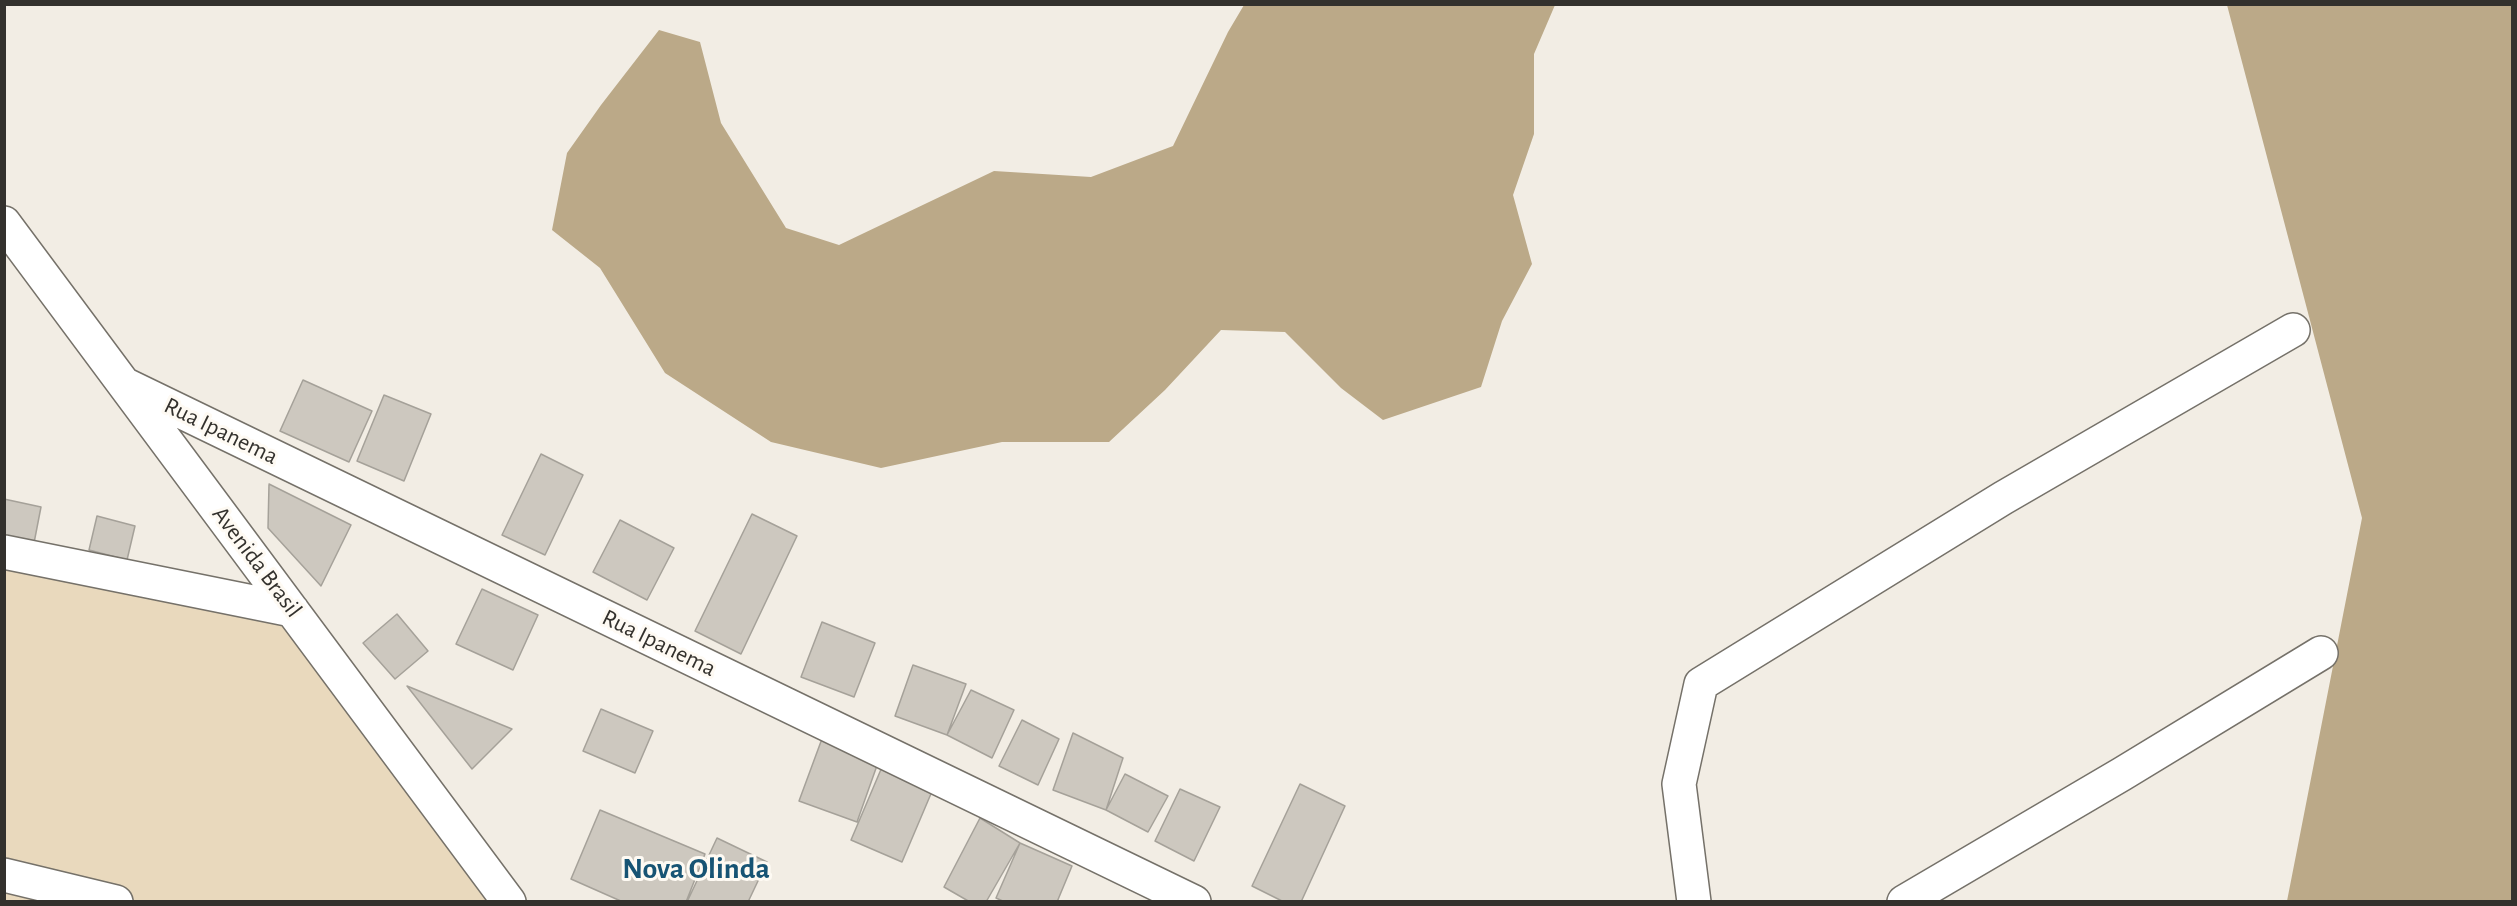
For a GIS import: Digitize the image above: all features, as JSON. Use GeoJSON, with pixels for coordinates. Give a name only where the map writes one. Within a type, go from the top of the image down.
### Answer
{"type":"FeatureCollection","features":[{"type":"Feature","properties":{"kind":"street","name":"Avenida Brasil"},"geometry":{"type":"LineString","coordinates":[[4,223],[509,902]]}},
{"type":"Feature","properties":{"kind":"street"},"geometry":{"type":"LineString","coordinates":[[1694,902],[1678,784],[1701,684],[2003,498],[2293,330]]}},
{"type":"Feature","properties":{"kind":"street","name":"Rua Ipanema"},"geometry":{"type":"LineString","coordinates":[[124,384],[1194,902]]}},
{"type":"Feature","properties":{"kind":"street"},"geometry":{"type":"LineString","coordinates":[[4,552],[292,610]]}},
{"type":"Feature","properties":{"kind":"street"},"geometry":{"type":"LineString","coordinates":[[1904,902],[2122,774],[2321,653]]}},
{"type":"Feature","properties":{"kind":"street"},"geometry":{"type":"LineString","coordinates":[[4,875],[116,902]]}},
{"type":"Feature","properties":{"kind":"shaded area"},"geometry":{"type":"Polygon","coordinates":[[[1244,5],[1555,5],[1534,54],[1534,134],[1513,195],[1532,264],[1502,321],[1481,387],[1383,420],[1341,388],[1285,332],[1221,330],[1165,390],[1109,442],[1002,442],[881,468],[771,442],[665,373],[600,268],[552,230],[567,153],[659,30],[700,42],[721,123],[786,228],[839,245],[994,171],[1091,177],[1173,146],[1228,32],[1244,5]]]}},
{"type":"Feature","properties":{"kind":"shaded area"},"geometry":{"type":"Polygon","coordinates":[[[2227,5],[2512,5],[2512,901],[2287,901],[2362,518],[2227,5]]]}},
{"type":"Feature","properties":{"kind":"shaded area"},"geometry":{"type":"Polygon","coordinates":[[[4,560],[281,616],[491,901],[5,901],[4,560]]]}},
{"type":"Feature","properties":{"kind":"building"},"geometry":{"type":"Polygon","coordinates":[[[303,380],[372,411],[349,462],[280,431],[303,380]]]}},
{"type":"Feature","properties":{"kind":"building"},"geometry":{"type":"Polygon","coordinates":[[[384,395],[431,414],[404,481],[357,461],[384,395]]]}},
{"type":"Feature","properties":{"kind":"building"},"geometry":{"type":"Polygon","coordinates":[[[541,454],[583,475],[545,555],[502,535],[541,454]]]}},
{"type":"Feature","properties":{"kind":"building"},"geometry":{"type":"Polygon","coordinates":[[[269,484],[351,525],[321,586],[268,528],[269,484]]]}},
{"type":"Feature","properties":{"kind":"building"},"geometry":{"type":"Polygon","coordinates":[[[4,499],[41,507],[34,543],[4,536],[4,499]]]}},
{"type":"Feature","properties":{"kind":"building"},"geometry":{"type":"Polygon","coordinates":[[[752,514],[797,536],[741,654],[695,631],[752,514]]]}},
{"type":"Feature","properties":{"kind":"building"},"geometry":{"type":"Polygon","coordinates":[[[97,516],[135,526],[127,560],[89,550],[97,516]]]}},
{"type":"Feature","properties":{"kind":"building"},"geometry":{"type":"Polygon","coordinates":[[[620,520],[674,548],[647,600],[593,572],[620,520]]]}},
{"type":"Feature","properties":{"kind":"building"},"geometry":{"type":"Polygon","coordinates":[[[482,589],[538,615],[513,670],[456,644],[482,589]]]}},
{"type":"Feature","properties":{"kind":"building"},"geometry":{"type":"Polygon","coordinates":[[[397,614],[428,651],[395,679],[363,643],[397,614]]]}},
{"type":"Feature","properties":{"kind":"building"},"geometry":{"type":"Polygon","coordinates":[[[822,622],[875,643],[854,697],[801,677],[822,622]]]}},
{"type":"Feature","properties":{"kind":"building"},"geometry":{"type":"Polygon","coordinates":[[[913,665],[966,684],[947,735],[895,716],[913,665]]]}},
{"type":"Feature","properties":{"kind":"building"},"geometry":{"type":"Polygon","coordinates":[[[407,686],[512,729],[472,769],[407,686]]]}},
{"type":"Feature","properties":{"kind":"building"},"geometry":{"type":"Polygon","coordinates":[[[971,690],[1014,710],[992,758],[947,735],[971,690]]]}},
{"type":"Feature","properties":{"kind":"building"},"geometry":{"type":"Polygon","coordinates":[[[601,709],[653,731],[635,773],[583,751],[601,709]]]}},
{"type":"Feature","properties":{"kind":"building"},"geometry":{"type":"Polygon","coordinates":[[[1022,720],[1059,739],[1038,785],[999,766],[1022,720]]]}},
{"type":"Feature","properties":{"kind":"building"},"geometry":{"type":"Polygon","coordinates":[[[1073,733],[1123,758],[1106,810],[1053,790],[1073,733]]]}},
{"type":"Feature","properties":{"kind":"building"},"geometry":{"type":"Polygon","coordinates":[[[823,736],[880,757],[857,822],[799,801],[823,736]]]}},
{"type":"Feature","properties":{"kind":"building"},"geometry":{"type":"Polygon","coordinates":[[[882,767],[933,789],[902,862],[851,840],[882,767]]]}},
{"type":"Feature","properties":{"kind":"building"},"geometry":{"type":"Polygon","coordinates":[[[1125,774],[1168,796],[1148,832],[1106,810],[1125,774]]]}},
{"type":"Feature","properties":{"kind":"building"},"geometry":{"type":"Polygon","coordinates":[[[1300,784],[1345,806],[1301,902],[1284,902],[1252,886],[1300,784]]]}},
{"type":"Feature","properties":{"kind":"building"},"geometry":{"type":"Polygon","coordinates":[[[1180,789],[1220,807],[1194,861],[1155,841],[1180,789]]]}},
{"type":"Feature","properties":{"kind":"building"},"geometry":{"type":"Polygon","coordinates":[[[600,810],[705,854],[686,902],[623,902],[571,879],[600,810]]]}},
{"type":"Feature","properties":{"kind":"building"},"geometry":{"type":"Polygon","coordinates":[[[980,818],[1020,843],[986,902],[970,902],[944,887],[980,818]]]}},
{"type":"Feature","properties":{"kind":"building"},"geometry":{"type":"Polygon","coordinates":[[[717,838],[767,862],[748,902],[687,902],[717,838]]]}},
{"type":"Feature","properties":{"kind":"building"},"geometry":{"type":"Polygon","coordinates":[[[1020,843],[1072,866],[1057,902],[1005,902],[996,898],[1020,843]]]}},
{"type":"Feature","properties":{"kind":"district","name":"Nova Olinda"},"geometry":{"type":"Point","coordinates":[696,869]}}]}
